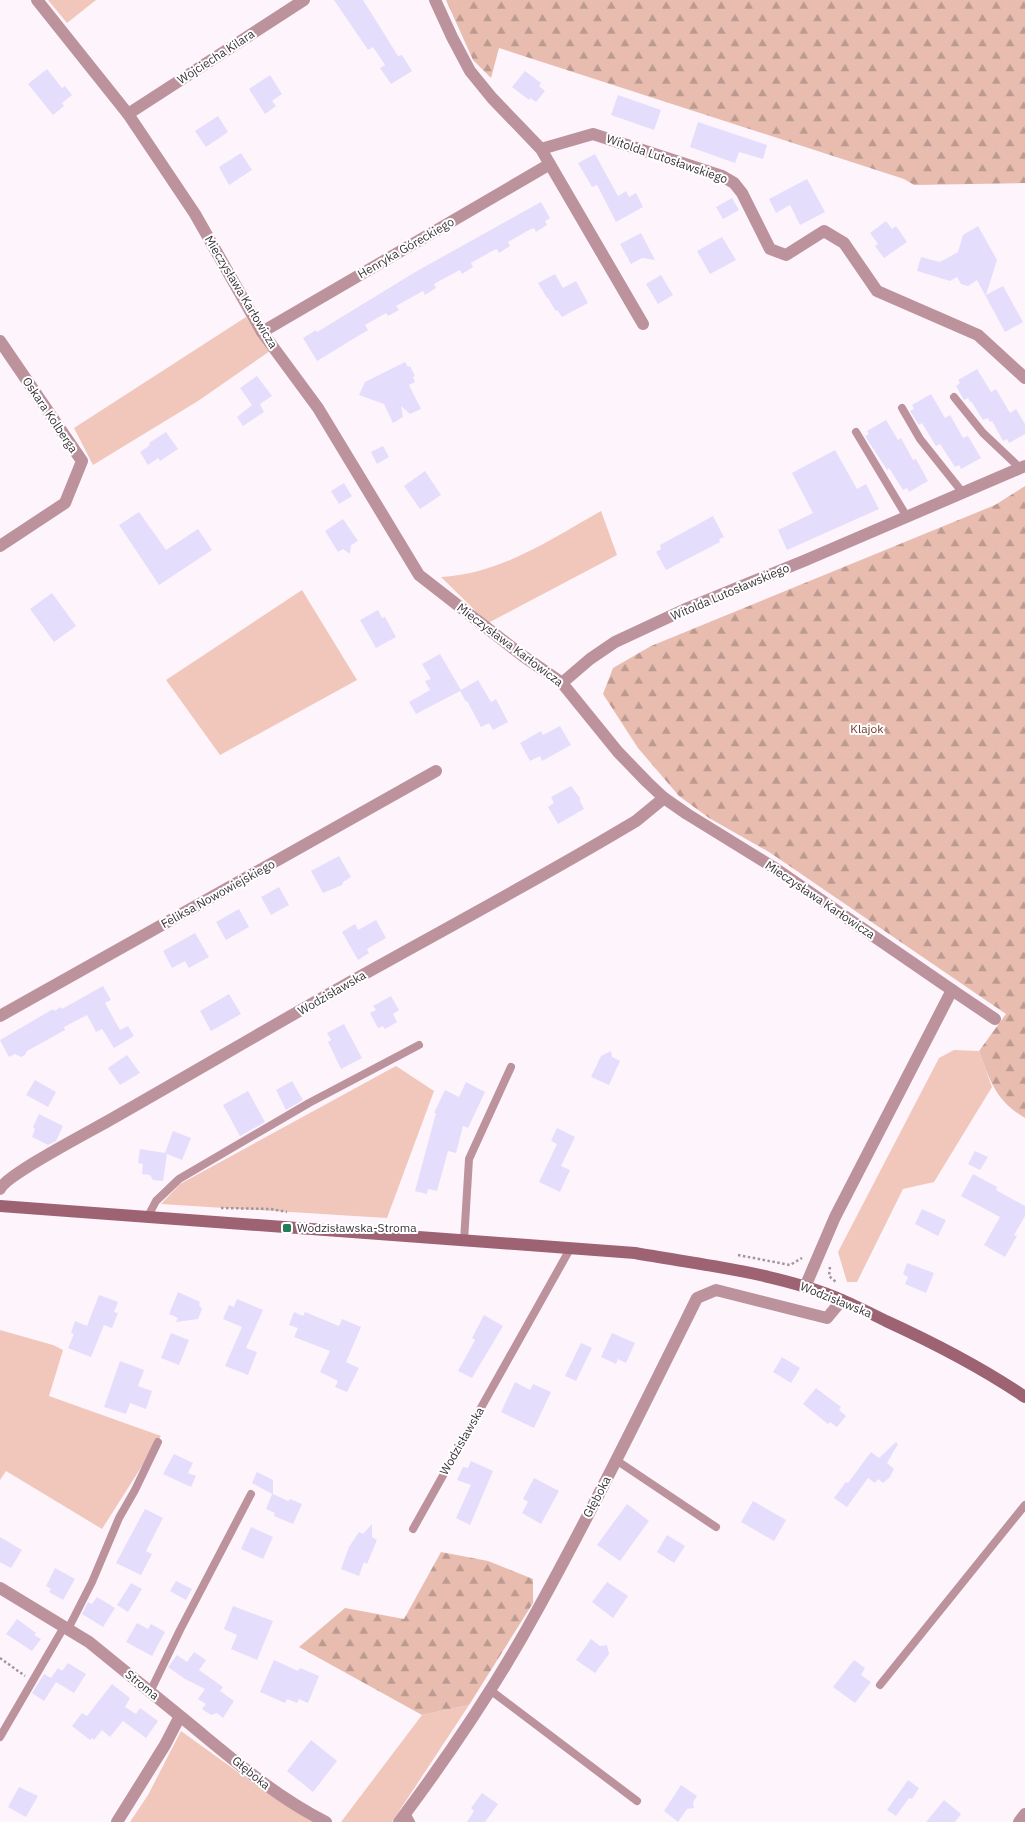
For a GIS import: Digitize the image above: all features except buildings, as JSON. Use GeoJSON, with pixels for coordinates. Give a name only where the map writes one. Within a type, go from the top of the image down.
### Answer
{"type":"FeatureCollection","features":[{"type":"Feature","properties":{"kind":"main road","name":"Wodzisławska"},"geometry":{"type":"LineString","coordinates":[[0,1206],[635,1253],[806,1286],[842,1300],[931,1341],[1023,1392]]}},
{"type":"Feature","properties":{"kind":"street","name":"Mieczysława Karłowicza"},"geometry":{"type":"LineString","coordinates":[[38,0],[128,114],[195,214],[262,332],[318,408],[367,492],[419,575],[523,656],[562,683],[618,752],[664,798],[773,867],[995,1019]]}},
{"type":"Feature","properties":{"kind":"street","name":"Wojciecha Kilara"},"geometry":{"type":"LineString","coordinates":[[128,114],[304,0]]}},
{"type":"Feature","properties":{"kind":"street"},"geometry":{"type":"LineString","coordinates":[[435,0],[470,70],[492,98],[542,149],[643,324]]}},
{"type":"Feature","properties":{"kind":"street","name":"Witolda Lutosławskiego"},"geometry":{"type":"LineString","coordinates":[[542,149],[593,134],[722,176],[734,183],[742,192],[770,249],[786,255],[824,232],[844,243],[878,291],[978,335],[1025,378]]}},
{"type":"Feature","properties":{"kind":"street","name":"Henryka Góreckiego"},"geometry":{"type":"LineString","coordinates":[[262,332],[550,164]]}},
{"type":"Feature","properties":{"kind":"street","name":"Oskara Kolberga"},"geometry":{"type":"LineString","coordinates":[[0,341],[82,461],[65,503],[0,546]]}},
{"type":"Feature","properties":{"kind":"street","name":"Witolda Lutosławskiego"},"geometry":{"type":"LineString","coordinates":[[562,683],[590,659],[615,642],[688,608],[1023,467]]}},
{"type":"Feature","properties":{"kind":"street","name":"Feliksa Nowowiejskiego"},"geometry":{"type":"LineString","coordinates":[[0,1016],[436,771]]}},
{"type":"Feature","properties":{"kind":"street","name":"Wodzisławska"},"geometry":{"type":"LineString","coordinates":[[0,1189],[2,1184],[12,1176],[74,1140],[614,834],[636,821],[664,798]]}},
{"type":"Feature","properties":{"kind":"street"},"geometry":{"type":"LineString","coordinates":[[806,1286],[835,1217],[952,990]]}},
{"type":"Feature","properties":{"kind":"street","name":"Głęboka"},"geometry":{"type":"LineString","coordinates":[[405,1819],[490,1690],[539,1608],[697,1298],[716,1290],[827,1318],[842,1300]]}},
{"type":"Feature","properties":{"kind":"street","name":"Stroma"},"geometry":{"type":"LineString","coordinates":[[0,1588],[89,1642],[180,1716]]}},
{"type":"Feature","properties":{"kind":"street"},"geometry":{"type":"LineString","coordinates":[[117,1822],[165,1745],[180,1716]]}},
{"type":"Feature","properties":{"kind":"street","name":"Głęboka"},"geometry":{"type":"LineString","coordinates":[[180,1716],[270,1789],[326,1822]]}},
{"type":"Feature","properties":{"kind":"street"},"geometry":{"type":"LineString","coordinates":[[1019,1822],[1025,1814]]}},
{"type":"Feature","properties":{"kind":"lane","name":"Witolda Lutosławskiego"},"geometry":{"type":"LineString","coordinates":[[954,397],[983,434],[1023,467]]}},
{"type":"Feature","properties":{"kind":"lane"},"geometry":{"type":"LineString","coordinates":[[902,408],[920,439],[963,493]]}},
{"type":"Feature","properties":{"kind":"lane"},"geometry":{"type":"LineString","coordinates":[[856,432],[907,517]]}},
{"type":"Feature","properties":{"kind":"lane"},"geometry":{"type":"LineString","coordinates":[[147,1218],[156,1201],[179,1179],[309,1103],[418,1045]]}},
{"type":"Feature","properties":{"kind":"lane"},"geometry":{"type":"LineString","coordinates":[[464,1241],[469,1159],[511,1067]]}},
{"type":"Feature","properties":{"kind":"lane","name":"Wodzisławska"},"geometry":{"type":"LineString","coordinates":[[413,1529],[570,1248]]}},
{"type":"Feature","properties":{"kind":"lane"},"geometry":{"type":"LineString","coordinates":[[0,1737],[92,1582],[119,1518],[158,1442]]}},
{"type":"Feature","properties":{"kind":"lane"},"geometry":{"type":"LineString","coordinates":[[616,1460],[716,1527]]}},
{"type":"Feature","properties":{"kind":"lane"},"geometry":{"type":"LineString","coordinates":[[150,1692],[251,1494]]}},
{"type":"Feature","properties":{"kind":"lane"},"geometry":{"type":"LineString","coordinates":[[880,1685],[1025,1505]]}},
{"type":"Feature","properties":{"kind":"lane"},"geometry":{"type":"LineString","coordinates":[[490,1690],[637,1801]]}},
{"type":"Feature","properties":{"kind":"path"},"geometry":{"type":"LineString","coordinates":[[0,1658],[32,1681]]}},
{"type":"Feature","properties":{"kind":"shaded area"},"geometry":{"type":"Polygon","coordinates":[[[48,0],[96,0],[67,23],[48,0]]]}},
{"type":"Feature","properties":{"kind":"shaded area"},"geometry":{"type":"Polygon","coordinates":[[[246,317],[270,351],[198,401],[93,465],[74,428],[246,317]]]}},
{"type":"Feature","properties":{"kind":"shaded area"},"geometry":{"type":"Polygon","coordinates":[[[601,511],[617,555],[488,623],[441,577],[463,574],[505,562],[544,543],[601,511]]]}},
{"type":"Feature","properties":{"kind":"shaded area"},"geometry":{"type":"Polygon","coordinates":[[[302,590],[357,680],[220,755],[166,680],[302,590]]]}},
{"type":"Feature","properties":{"kind":"shaded area"},"geometry":{"type":"Polygon","coordinates":[[[954,1050],[979,1051],[992,1087],[934,1182],[903,1189],[857,1282],[847,1282],[838,1252],[939,1058],[954,1050]]]}},
{"type":"Feature","properties":{"kind":"shaded area"},"geometry":{"type":"Polygon","coordinates":[[[396,1066],[434,1091],[387,1218],[161,1204],[180,1184],[396,1066]]]}},
{"type":"Feature","properties":{"kind":"shaded area"},"geometry":{"type":"Polygon","coordinates":[[[0,1330],[53,1345],[63,1350],[49,1396],[161,1436],[102,1529],[6,1471],[0,1480],[0,1330]]]}},
{"type":"Feature","properties":{"kind":"shaded area"},"geometry":{"type":"Polygon","coordinates":[[[469,1705],[392,1822],[341,1822],[422,1715],[469,1705]]]}},
{"type":"Feature","properties":{"kind":"shaded area"},"geometry":{"type":"Polygon","coordinates":[[[181,1731],[267,1793],[314,1822],[130,1822],[148,1795],[181,1731]]]}},
{"type":"Feature","properties":{"kind":"green space"},"geometry":{"type":"Polygon","coordinates":[[[446,0],[1025,0],[1025,183],[914,185],[904,179],[499,48],[491,78],[473,60],[446,0]]]}},
{"type":"Feature","properties":{"kind":"green space","name":"Klajok"},"geometry":{"type":"Polygon","coordinates":[[[1025,486],[1025,1118],[1007,1105],[995,1089],[979,1051],[1006,1014],[769,852],[709,818],[679,796],[638,748],[603,694],[613,668],[651,646],[995,505],[1025,486]]]}},
{"type":"Feature","properties":{"kind":"green space"},"geometry":{"type":"Polygon","coordinates":[[[441,1552],[488,1561],[533,1579],[533,1603],[469,1705],[422,1715],[299,1647],[345,1608],[404,1619],[441,1552]]]}},
{"type":"Feature","properties":{"kind":"place","name":"Wodzisławska-Stroma"},"geometry":{"type":"Point","coordinates":[287,1228]}}]}
